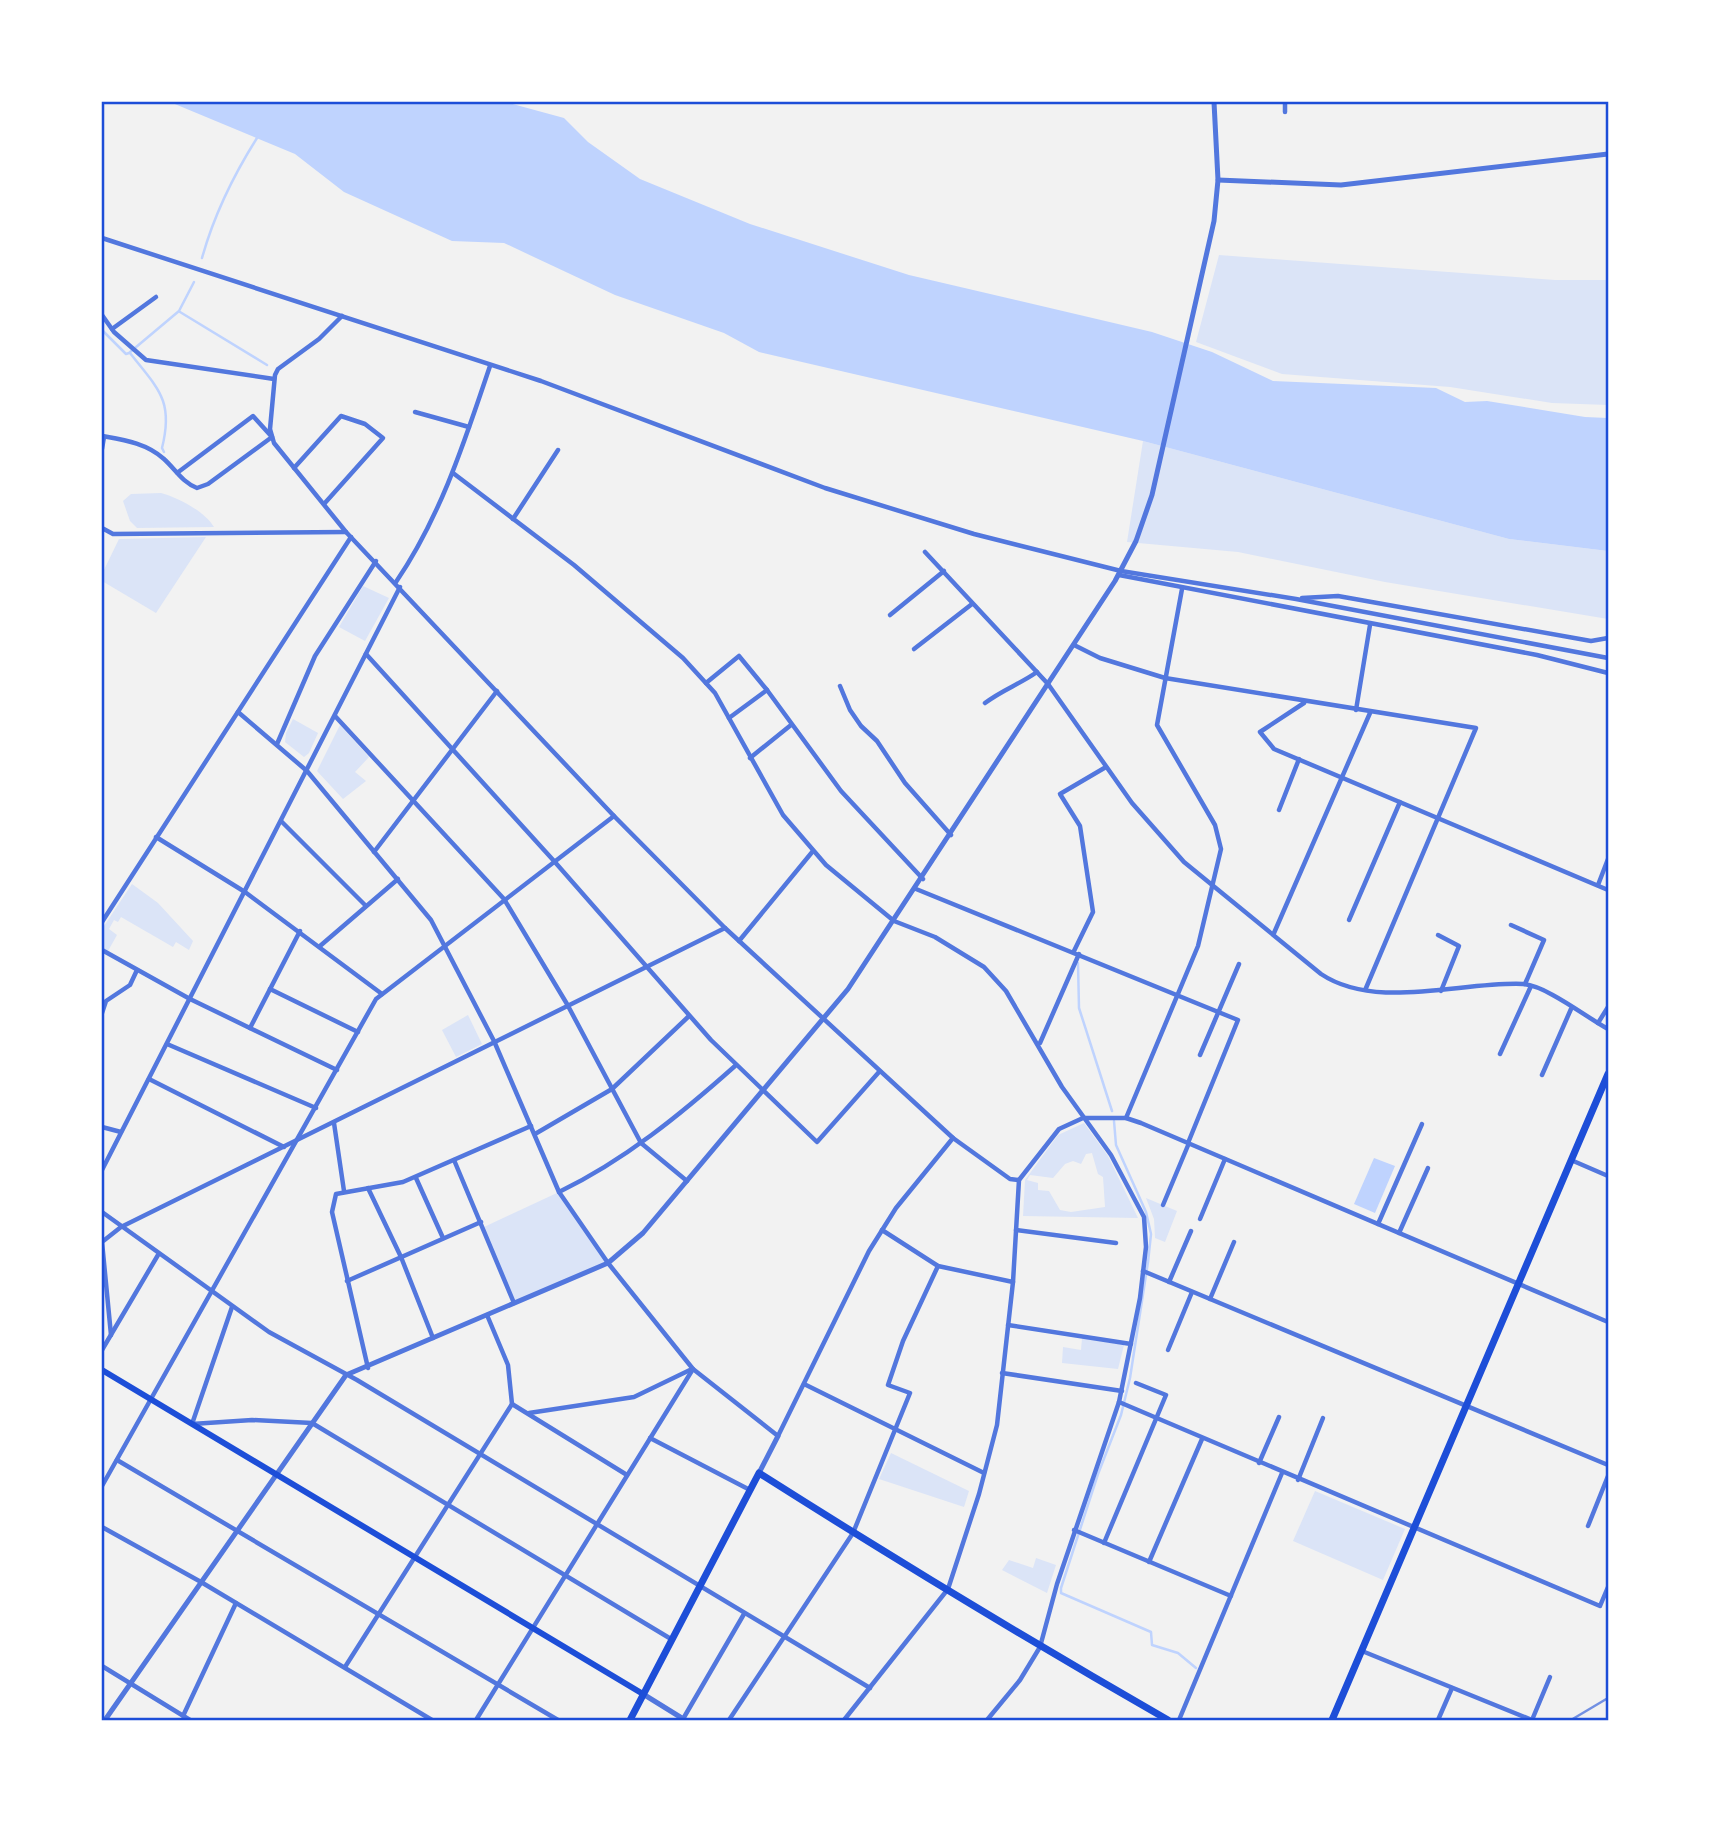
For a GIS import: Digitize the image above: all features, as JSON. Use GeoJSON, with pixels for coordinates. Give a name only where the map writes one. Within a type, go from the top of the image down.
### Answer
{"type":"FeatureCollection","features":[{"type":"Feature","properties":{"kind":"main road"},"geometry":{"type":"LineString","coordinates":[[1332,1720],[1608,1074]]}},
{"type":"Feature","properties":{"kind":"main road"},"geometry":{"type":"LineString","coordinates":[[102,1370],[643,1694]]}},
{"type":"Feature","properties":{"kind":"main road"},"geometry":{"type":"LineString","coordinates":[[630,1720],[759,1473],[1040,1647],[1168,1720]]}},
{"type":"Feature","properties":{"kind":"street"},"geometry":{"type":"LineString","coordinates":[[105,1720],[236,1528],[346,1375],[368,1368],[608,1263],[643,1233],[823,1019],[923,879],[1120,573],[1152,495],[1214,221],[1218,180],[1214,102]]}},
{"type":"Feature","properties":{"kind":"street"},"geometry":{"type":"LineString","coordinates":[[1284,112],[1285,102]]}},
{"type":"Feature","properties":{"kind":"street"},"geometry":{"type":"LineString","coordinates":[[1218,180],[1342,185],[1608,154]]}},
{"type":"Feature","properties":{"kind":"street"},"geometry":{"type":"LineString","coordinates":[[102,238],[615,406],[867,503],[984,537],[1182,589],[1537,655],[1608,673]]}},
{"type":"Feature","properties":{"kind":"street"},"geometry":{"type":"LineString","coordinates":[[112,329],[156,297]]}},
{"type":"Feature","properties":{"kind":"street"},"geometry":{"type":"LineString","coordinates":[[102,315],[112,329],[146,360],[274,379]]}},
{"type":"Feature","properties":{"kind":"street"},"geometry":{"type":"LineString","coordinates":[[272,437],[270,429],[274,379],[278,369],[319,339],[342,316]]}},
{"type":"Feature","properties":{"kind":"street"},"geometry":{"type":"LineString","coordinates":[[396,582],[409,563],[453,472],[491,366]]}},
{"type":"Feature","properties":{"kind":"street"},"geometry":{"type":"LineString","coordinates":[[415,412],[469,427]]}},
{"type":"Feature","properties":{"kind":"street"},"geometry":{"type":"LineString","coordinates":[[177,473],[253,416],[346,532],[614,816],[725,928],[953,1138],[1010,1179],[1019,1180]]}},
{"type":"Feature","properties":{"kind":"street"},"geometry":{"type":"LineString","coordinates":[[294,468],[341,416],[365,424],[383,438],[324,504]]}},
{"type":"Feature","properties":{"kind":"street"},"geometry":{"type":"LineString","coordinates":[[102,449],[103,437],[139,443],[164,458],[187,484],[197,488],[208,484],[272,437]]}},
{"type":"Feature","properties":{"kind":"street"},"geometry":{"type":"LineString","coordinates":[[513,519],[558,450]]}},
{"type":"Feature","properties":{"kind":"street"},"geometry":{"type":"LineString","coordinates":[[453,472],[575,565],[662,637],[706,683],[729,718],[783,815],[825,865],[894,921],[935,937],[984,967],[1006,990],[1062,1087],[1111,1155],[1144,1217],[1143,1271],[1119,1402],[1040,1647],[1020,1680],[987,1720]]}},
{"type":"Feature","properties":{"kind":"street"},"geometry":{"type":"LineString","coordinates":[[102,528],[113,534],[346,532]]}},
{"type":"Feature","properties":{"kind":"street"},"geometry":{"type":"LineString","coordinates":[[102,922],[351,537]]}},
{"type":"Feature","properties":{"kind":"street"},"geometry":{"type":"LineString","coordinates":[[925,552],[1048,684],[1106,767],[1157,833],[1184,862],[1331,981],[1416,993],[1528,985],[1608,1029]]}},
{"type":"Feature","properties":{"kind":"street"},"geometry":{"type":"LineString","coordinates":[[277,744],[315,656],[376,561]]}},
{"type":"Feature","properties":{"kind":"street"},"geometry":{"type":"LineString","coordinates":[[890,615],[944,571]]}},
{"type":"Feature","properties":{"kind":"street"},"geometry":{"type":"LineString","coordinates":[[1120,573],[1296,598],[1608,657]]}},
{"type":"Feature","properties":{"kind":"street"},"geometry":{"type":"LineString","coordinates":[[102,1170],[400,587]]}},
{"type":"Feature","properties":{"kind":"street"},"geometry":{"type":"LineString","coordinates":[[1126,1118],[1180,995],[1207,919],[1220,849],[1219,836],[1157,725],[1182,589]]}},
{"type":"Feature","properties":{"kind":"street"},"geometry":{"type":"LineString","coordinates":[[1296,598],[1338,596],[1591,640],[1608,638]]}},
{"type":"Feature","properties":{"kind":"street"},"geometry":{"type":"LineString","coordinates":[[914,649],[971,604]]}},
{"type":"Feature","properties":{"kind":"street"},"geometry":{"type":"LineString","coordinates":[[1356,710],[1370,625]]}},
{"type":"Feature","properties":{"kind":"street"},"geometry":{"type":"LineString","coordinates":[[1074,645],[1100,659],[1165,678],[1304,703],[1476,728],[1366,988]]}},
{"type":"Feature","properties":{"kind":"street"},"geometry":{"type":"LineString","coordinates":[[366,654],[554,860],[735,1066],[817,1142],[880,1072]]}},
{"type":"Feature","properties":{"kind":"street"},"geometry":{"type":"LineString","coordinates":[[706,683],[739,656],[841,791],[923,879]]}},
{"type":"Feature","properties":{"kind":"street"},"geometry":{"type":"LineString","coordinates":[[985,703],[1006,687],[1020,683],[1037,672]]}},
{"type":"Feature","properties":{"kind":"street"},"geometry":{"type":"LineString","coordinates":[[840,686],[850,710],[861,726],[877,741],[905,783],[951,836]]}},
{"type":"Feature","properties":{"kind":"street"},"geometry":{"type":"LineString","coordinates":[[729,718],[767,690]]}},
{"type":"Feature","properties":{"kind":"street"},"geometry":{"type":"LineString","coordinates":[[374,852],[497,691]]}},
{"type":"Feature","properties":{"kind":"street"},"geometry":{"type":"LineString","coordinates":[[1304,703],[1261,732],[1274,748],[1608,890]]}},
{"type":"Feature","properties":{"kind":"street"},"geometry":{"type":"LineString","coordinates":[[238,712],[307,771],[431,920],[494,1041],[559,1192],[608,1263],[692,1369],[778,1436]]}},
{"type":"Feature","properties":{"kind":"street"},"geometry":{"type":"LineString","coordinates":[[1274,933],[1340,776],[1370,713]]}},
{"type":"Feature","properties":{"kind":"street"},"geometry":{"type":"LineString","coordinates":[[335,716],[504,899],[567,1004],[641,1143],[687,1181]]}},
{"type":"Feature","properties":{"kind":"street"},"geometry":{"type":"LineString","coordinates":[[750,758],[791,725]]}},
{"type":"Feature","properties":{"kind":"street"},"geometry":{"type":"LineString","coordinates":[[1279,810],[1299,759]]}},
{"type":"Feature","properties":{"kind":"street"},"geometry":{"type":"LineString","coordinates":[[1039,1044],[1093,912],[1080,826],[1060,794],[1106,767]]}},
{"type":"Feature","properties":{"kind":"street"},"geometry":{"type":"LineString","coordinates":[[1349,920],[1400,802]]}},
{"type":"Feature","properties":{"kind":"street"},"geometry":{"type":"LineString","coordinates":[[102,1486],[382,994],[614,816]]}},
{"type":"Feature","properties":{"kind":"street"},"geometry":{"type":"LineString","coordinates":[[282,822],[366,906]]}},
{"type":"Feature","properties":{"kind":"street"},"geometry":{"type":"LineString","coordinates":[[156,837],[245,892],[382,994]]}},
{"type":"Feature","properties":{"kind":"street"},"geometry":{"type":"LineString","coordinates":[[739,941],[813,851]]}},
{"type":"Feature","properties":{"kind":"street"},"geometry":{"type":"LineString","coordinates":[[1598,885],[1608,859]]}},
{"type":"Feature","properties":{"kind":"street"},"geometry":{"type":"LineString","coordinates":[[320,946],[398,879]]}},
{"type":"Feature","properties":{"kind":"street"},"geometry":{"type":"LineString","coordinates":[[916,889],[1238,1020],[1163,1205]]}},
{"type":"Feature","properties":{"kind":"street"},"geometry":{"type":"LineString","coordinates":[[1500,1054],[1544,940],[1511,925]]}},
{"type":"Feature","properties":{"kind":"street"},"geometry":{"type":"LineString","coordinates":[[111,1335],[102,1242],[121,1227],[725,928]]}},
{"type":"Feature","properties":{"kind":"street"},"geometry":{"type":"LineString","coordinates":[[250,1028],[300,931]]}},
{"type":"Feature","properties":{"kind":"street"},"geometry":{"type":"LineString","coordinates":[[1438,935],[1460,946],[1441,991]]}},
{"type":"Feature","properties":{"kind":"street"},"geometry":{"type":"LineString","coordinates":[[102,950],[190,999],[337,1070]]}},
{"type":"Feature","properties":{"kind":"street"},"geometry":{"type":"LineString","coordinates":[[1200,1055],[1240,964]]}},
{"type":"Feature","properties":{"kind":"street"},"geometry":{"type":"LineString","coordinates":[[102,1013],[106,1001],[130,985],[137,970]]}},
{"type":"Feature","properties":{"kind":"street"},"geometry":{"type":"LineString","coordinates":[[270,989],[358,1032]]}},
{"type":"Feature","properties":{"kind":"street"},"geometry":{"type":"LineString","coordinates":[[1598,1023],[1608,1007]]}},
{"type":"Feature","properties":{"kind":"street"},"geometry":{"type":"LineString","coordinates":[[1542,1075],[1571,1008]]}},
{"type":"Feature","properties":{"kind":"street"},"geometry":{"type":"LineString","coordinates":[[534,1134],[612,1090],[689,1016]]}},
{"type":"Feature","properties":{"kind":"street"},"geometry":{"type":"LineString","coordinates":[[167,1044],[316,1108]]}},
{"type":"Feature","properties":{"kind":"street"},"geometry":{"type":"LineString","coordinates":[[559,1192],[641,1143],[681,1114],[735,1066]]}},
{"type":"Feature","properties":{"kind":"street"},"geometry":{"type":"LineString","coordinates":[[149,1079],[284,1147]]}},
{"type":"Feature","properties":{"kind":"street"},"geometry":{"type":"LineString","coordinates":[[844,1720],[948,1589],[997,1425],[1013,1282],[1019,1180],[1059,1129],[1083,1118],[1126,1118],[1608,1322]]}},
{"type":"Feature","properties":{"kind":"street"},"geometry":{"type":"LineString","coordinates":[[334,1122],[344,1191]]}},
{"type":"Feature","properties":{"kind":"street"},"geometry":{"type":"LineString","coordinates":[[1378,1224],[1422,1124]]}},
{"type":"Feature","properties":{"kind":"street"},"geometry":{"type":"LineString","coordinates":[[102,1126],[121,1132]]}},
{"type":"Feature","properties":{"kind":"street"},"geometry":{"type":"LineString","coordinates":[[368,1368],[331,1205],[336,1194],[416,1178],[531,1126]]}},
{"type":"Feature","properties":{"kind":"street"},"geometry":{"type":"LineString","coordinates":[[759,1473],[847,1293],[882,1230],[896,1208],[953,1138]]}},
{"type":"Feature","properties":{"kind":"street"},"geometry":{"type":"LineString","coordinates":[[1200,1219],[1225,1159]]}},
{"type":"Feature","properties":{"kind":"street"},"geometry":{"type":"LineString","coordinates":[[454,1160],[514,1303]]}},
{"type":"Feature","properties":{"kind":"street"},"geometry":{"type":"LineString","coordinates":[[1571,1160],[1608,1176]]}},
{"type":"Feature","properties":{"kind":"street"},"geometry":{"type":"LineString","coordinates":[[1399,1233],[1428,1168]]}},
{"type":"Feature","properties":{"kind":"street"},"geometry":{"type":"LineString","coordinates":[[416,1178],[443,1238]]}},
{"type":"Feature","properties":{"kind":"street"},"geometry":{"type":"LineString","coordinates":[[368,1188],[401,1257],[433,1339]]}},
{"type":"Feature","properties":{"kind":"street"},"geometry":{"type":"LineString","coordinates":[[102,1212],[210,1292],[281,1339],[481,1454],[698,1587],[870,1688]]}},
{"type":"Feature","properties":{"kind":"street"},"geometry":{"type":"LineString","coordinates":[[347,1281],[481,1222]]}},
{"type":"Feature","properties":{"kind":"street"},"geometry":{"type":"LineString","coordinates":[[882,1230],[938,1266],[1013,1282]]}},
{"type":"Feature","properties":{"kind":"street"},"geometry":{"type":"LineString","coordinates":[[1016,1230],[1116,1243]]}},
{"type":"Feature","properties":{"kind":"street"},"geometry":{"type":"LineString","coordinates":[[1169,1282],[1191,1231]]}},
{"type":"Feature","properties":{"kind":"street"},"geometry":{"type":"LineString","coordinates":[[1210,1299],[1234,1242]]}},
{"type":"Feature","properties":{"kind":"street"},"geometry":{"type":"LineString","coordinates":[[102,1350],[158,1255]]}},
{"type":"Feature","properties":{"kind":"street"},"geometry":{"type":"LineString","coordinates":[[729,1720],[786,1638],[853,1533],[911,1393],[888,1385],[903,1341],[938,1266]]}},
{"type":"Feature","properties":{"kind":"street"},"geometry":{"type":"LineString","coordinates":[[1143,1271],[1608,1465]]}},
{"type":"Feature","properties":{"kind":"street"},"geometry":{"type":"LineString","coordinates":[[1168,1350],[1192,1292]]}},
{"type":"Feature","properties":{"kind":"street"},"geometry":{"type":"LineString","coordinates":[[232,1307],[192,1424],[252,1420],[312,1423],[671,1639]]}},
{"type":"Feature","properties":{"kind":"street"},"geometry":{"type":"LineString","coordinates":[[345,1667],[512,1404],[508,1365],[488,1315]]}},
{"type":"Feature","properties":{"kind":"street"},"geometry":{"type":"LineString","coordinates":[[1008,1325],[1131,1345]]}},
{"type":"Feature","properties":{"kind":"street"},"geometry":{"type":"LineString","coordinates":[[529,1413],[634,1397],[692,1369]]}},
{"type":"Feature","properties":{"kind":"street"},"geometry":{"type":"LineString","coordinates":[[476,1720],[692,1369]]}},
{"type":"Feature","properties":{"kind":"street"},"geometry":{"type":"LineString","coordinates":[[1002,1373],[1122,1391]]}},
{"type":"Feature","properties":{"kind":"street"},"geometry":{"type":"LineString","coordinates":[[1104,1543],[1166,1395],[1136,1383]]}},
{"type":"Feature","properties":{"kind":"street"},"geometry":{"type":"LineString","coordinates":[[804,1384],[984,1473]]}},
{"type":"Feature","properties":{"kind":"street"},"geometry":{"type":"LineString","coordinates":[[1119,1402],[1600,1606],[1608,1587]]}},
{"type":"Feature","properties":{"kind":"street"},"geometry":{"type":"LineString","coordinates":[[512,1404],[627,1475]]}},
{"type":"Feature","properties":{"kind":"street"},"geometry":{"type":"LineString","coordinates":[[1259,1463],[1279,1417]]}},
{"type":"Feature","properties":{"kind":"street"},"geometry":{"type":"LineString","coordinates":[[1298,1480],[1323,1418]]}},
{"type":"Feature","properties":{"kind":"street"},"geometry":{"type":"LineString","coordinates":[[650,1438],[750,1490]]}},
{"type":"Feature","properties":{"kind":"street"},"geometry":{"type":"LineString","coordinates":[[1149,1562],[1202,1438]]}},
{"type":"Feature","properties":{"kind":"street"},"geometry":{"type":"LineString","coordinates":[[117,1460],[558,1720]]}},
{"type":"Feature","properties":{"kind":"street"},"geometry":{"type":"LineString","coordinates":[[1179,1720],[1282,1473]]}},
{"type":"Feature","properties":{"kind":"street"},"geometry":{"type":"LineString","coordinates":[[1588,1526],[1608,1476]]}},
{"type":"Feature","properties":{"kind":"street"},"geometry":{"type":"LineString","coordinates":[[102,1527],[236,1602],[432,1720]]}},
{"type":"Feature","properties":{"kind":"street"},"geometry":{"type":"LineString","coordinates":[[1077,1531],[1231,1596]]}},
{"type":"Feature","properties":{"kind":"street"},"geometry":{"type":"LineString","coordinates":[[183,1716],[236,1602]]}},
{"type":"Feature","properties":{"kind":"street"},"geometry":{"type":"LineString","coordinates":[[643,1694],[684,1720],[744,1614]]}},
{"type":"Feature","properties":{"kind":"street"},"geometry":{"type":"LineString","coordinates":[[1362,1651],[1532,1720],[1550,1677]]}},
{"type":"Feature","properties":{"kind":"street"},"geometry":{"type":"LineString","coordinates":[[102,1667],[190,1720]]}},
{"type":"Feature","properties":{"kind":"street"},"geometry":{"type":"LineString","coordinates":[[1438,1720],[1452,1688]]}},
{"type":"Feature","properties":{"kind":"shaded area"},"geometry":{"type":"Polygon","coordinates":[[[1219,255],[1555,280],[1608,280],[1608,405],[1552,403],[1450,387],[1282,374],[1196,342],[1219,255]]]}},
{"type":"Feature","properties":{"kind":"shaded area"},"geometry":{"type":"Polygon","coordinates":[[[1143,441],[1509,539],[1608,551],[1608,619],[1385,582],[1238,552],[1127,542],[1143,441]]]}},
{"type":"Feature","properties":{"kind":"shaded area"},"geometry":{"type":"Polygon","coordinates":[[[161,493],[191,506],[214,527],[137,528],[130,521],[123,501],[131,494],[161,493]]]}},
{"type":"Feature","properties":{"kind":"shaded area"},"geometry":{"type":"Polygon","coordinates":[[[206,537],[156,613],[102,581],[102,574],[119,539],[206,537]]]}},
{"type":"Feature","properties":{"kind":"shaded area"},"geometry":{"type":"Polygon","coordinates":[[[363,586],[389,598],[365,641],[339,627],[363,586]]]}},
{"type":"Feature","properties":{"kind":"shaded area"},"geometry":{"type":"Polygon","coordinates":[[[293,719],[318,733],[309,753],[304,757],[285,742],[293,719]]]}},
{"type":"Feature","properties":{"kind":"shaded area"},"geometry":{"type":"Polygon","coordinates":[[[340,725],[369,757],[355,772],[366,781],[343,799],[317,771],[340,725]]]}},
{"type":"Feature","properties":{"kind":"shaded area"},"geometry":{"type":"Polygon","coordinates":[[[132,884],[158,903],[193,941],[189,950],[176,942],[173,947],[121,917],[118,922],[114,920],[109,929],[117,935],[108,951],[102,948],[102,929],[132,884]]]}},
{"type":"Feature","properties":{"kind":"shaded area"},"geometry":{"type":"Polygon","coordinates":[[[468,1015],[482,1044],[456,1057],[442,1030],[468,1015]]]}},
{"type":"Feature","properties":{"kind":"shaded area"},"geometry":{"type":"Polygon","coordinates":[[[1084,1123],[1108,1156],[1138,1218],[1023,1216],[1025,1180],[1058,1135],[1084,1123]],[[1092,1153],[1086,1154],[1081,1164],[1073,1161],[1065,1164],[1053,1178],[1030,1175],[1027,1180],[1038,1183],[1038,1190],[1049,1191],[1060,1210],[1071,1212],[1105,1207],[1103,1177],[1098,1174],[1092,1153]]]}},
{"type":"Feature","properties":{"kind":"shaded area"},"geometry":{"type":"Polygon","coordinates":[[[559,1192],[608,1263],[514,1303],[484,1227],[559,1192]]]}},
{"type":"Feature","properties":{"kind":"shaded area"},"geometry":{"type":"Polygon","coordinates":[[[1146,1198],[1177,1211],[1165,1242],[1155,1238],[1154,1219],[1146,1198]]]}},
{"type":"Feature","properties":{"kind":"shaded area"},"geometry":{"type":"Polygon","coordinates":[[[1082,1338],[1124,1345],[1118,1369],[1062,1363],[1063,1347],[1081,1350],[1082,1338]]]}},
{"type":"Feature","properties":{"kind":"shaded area"},"geometry":{"type":"Polygon","coordinates":[[[891,1453],[969,1491],[964,1507],[879,1479],[891,1453]]]}},
{"type":"Feature","properties":{"kind":"shaded area"},"geometry":{"type":"Polygon","coordinates":[[[1315,1491],[1405,1529],[1383,1580],[1293,1541],[1315,1491]]]}},
{"type":"Feature","properties":{"kind":"shaded area"},"geometry":{"type":"Polygon","coordinates":[[[1036,1558],[1056,1565],[1047,1593],[1002,1570],[1009,1560],[1033,1568],[1036,1558]]]}},
{"type":"Feature","properties":{"kind":"water"},"geometry":{"type":"Polygon","coordinates":[[[170,102],[505,102],[564,118],[588,142],[640,179],[750,224],[909,275],[1152,332],[1212,352],[1273,381],[1436,388],[1465,402],[1487,401],[1585,417],[1608,418],[1608,551],[1509,539],[1143,441],[759,352],[724,333],[615,295],[504,243],[452,241],[344,192],[295,154],[170,102]]]}},
{"type":"Feature","properties":{"kind":"water"},"geometry":{"type":"Polygon","coordinates":[[[1374,1158],[1395,1166],[1375,1213],[1354,1204],[1374,1158]]]}},
{"type":"Feature","properties":{"kind":"waterway"},"geometry":{"type":"LineString","coordinates":[[202,258],[225,196],[257,138]]}},
{"type":"Feature","properties":{"kind":"waterway"},"geometry":{"type":"LineString","coordinates":[[102,330],[126,354],[129,353],[179,311],[194,282]]}},
{"type":"Feature","properties":{"kind":"waterway"},"geometry":{"type":"LineString","coordinates":[[180,312],[267,365]]}},
{"type":"Feature","properties":{"kind":"waterway"},"geometry":{"type":"LineString","coordinates":[[130,353],[156,386],[165,406],[164,452]]}},
{"type":"Feature","properties":{"kind":"waterway"},"geometry":{"type":"LineString","coordinates":[[1078,963],[1079,1008],[1112,1111]]}},
{"type":"Feature","properties":{"kind":"waterway"},"geometry":{"type":"LineString","coordinates":[[1114,1121],[1116,1145],[1146,1212],[1151,1234],[1148,1262],[1130,1378],[1121,1415],[1098,1474],[1061,1593],[1151,1632],[1152,1645],[1178,1653],[1196,1668]]}},
{"type":"Feature","properties":{"kind":"railway"},"geometry":{"type":"LineString","coordinates":[[1571,1720],[1608,1698]]}}]}
